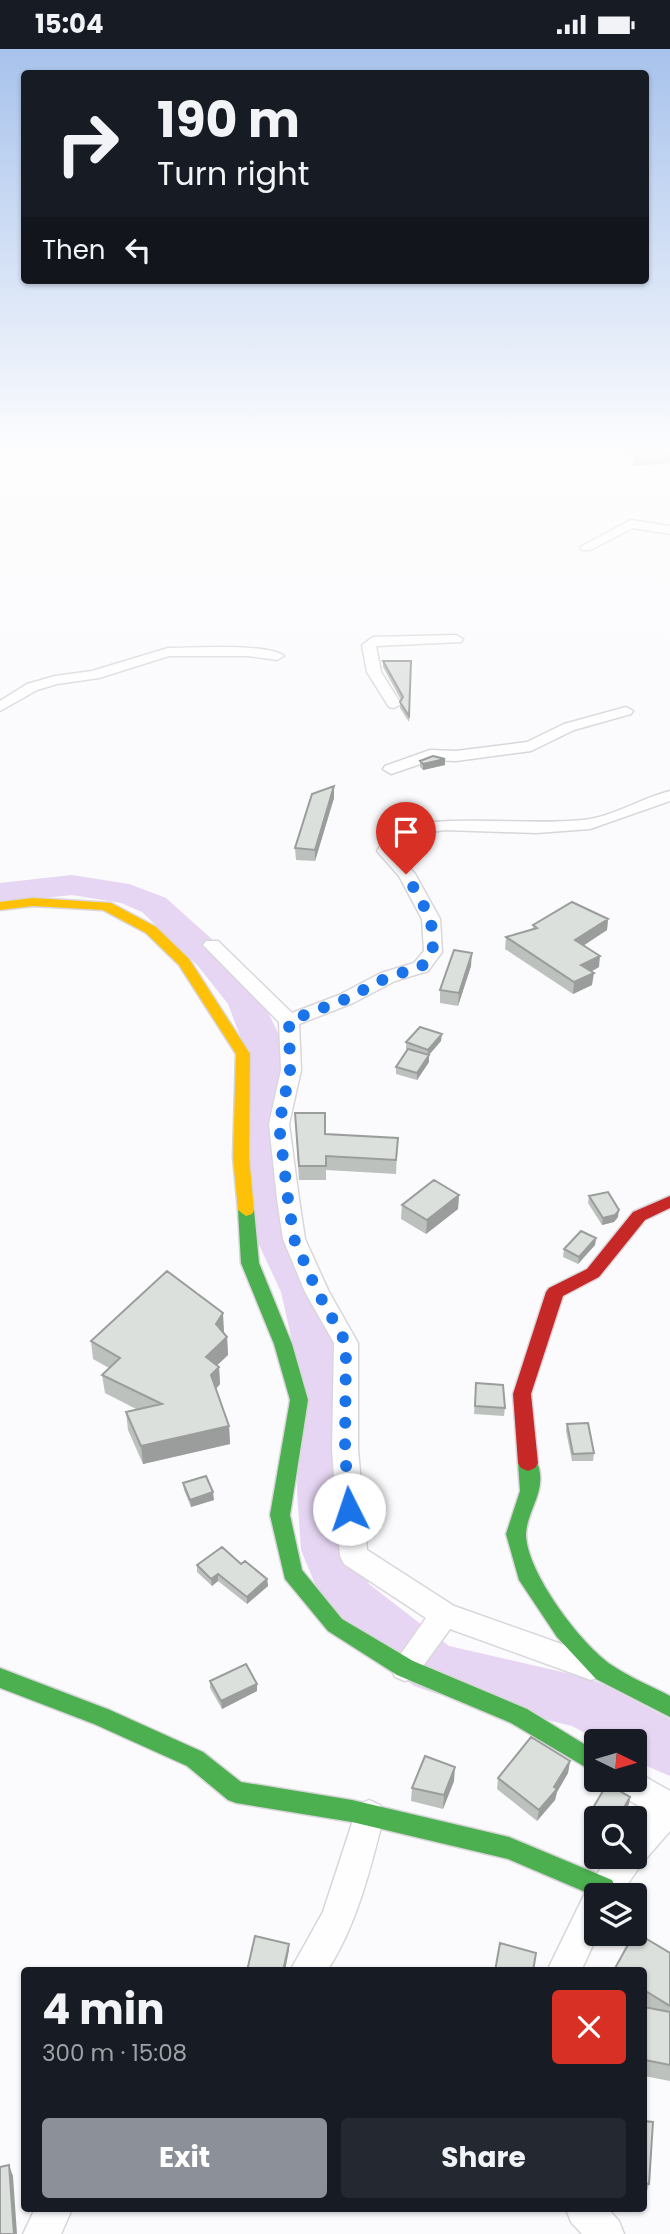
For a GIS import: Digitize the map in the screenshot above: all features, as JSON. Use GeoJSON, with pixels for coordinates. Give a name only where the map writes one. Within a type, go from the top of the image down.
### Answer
{"type":"FeatureCollection","features":[{"type":"Feature","properties":{"kind":"street"},"geometry":{"type":"LineString","coordinates":[[394,704],[374,672],[369,645],[373,641],[456,639]]}},
{"type":"Feature","properties":{"kind":"street"},"geometry":{"type":"LineString","coordinates":[[0,707],[32,687],[55,680],[110,671],[168,652],[248,652],[277,656]]}},
{"type":"Feature","properties":{"kind":"street"},"geometry":{"type":"LineString","coordinates":[[391,769],[430,755],[456,756],[531,746],[569,727],[626,711]]}},
{"type":"Feature","properties":{"kind":"street"},"geometry":{"type":"LineString","coordinates":[[289,1021],[346,999],[388,977],[421,967],[433,952],[431,919],[406,874],[385,851],[397,832],[445,825],[536,828],[590,824],[670,796]]}},
{"type":"Feature","properties":{"kind":"street"},"geometry":{"type":"LineString","coordinates":[[0,907],[33,902],[106,906],[151,930],[184,963],[243,1054],[241,1157],[250,1263],[283,1344],[299,1400],[280,1515],[292,1573],[335,1625],[405,1668],[519,1716],[584,1756]]}},
{"type":"Feature","properties":{"kind":"street"},"geometry":{"type":"LineString","coordinates":[[212,945],[289,1021],[290,1070],[279,1125],[294,1239],[317,1291],[346,1343],[345,1450],[354,1556],[444,1615],[604,1672],[670,1707]]}},
{"type":"Feature","properties":{"kind":"street"},"geometry":{"type":"LineString","coordinates":[[604,1672],[564,1631],[526,1574],[516,1534],[530,1491],[522,1394],[555,1292],[593,1272],[639,1216],[670,1201]]}},
{"type":"Feature","properties":{"kind":"street"},"geometry":{"type":"LineString","coordinates":[[405,1668],[444,1615]]}},
{"type":"Feature","properties":{"kind":"street"},"geometry":{"type":"LineString","coordinates":[[0,1678],[102,1717],[195,1759],[236,1792],[369,1815],[509,1848],[584,1887]]}},
{"type":"Feature","properties":{"kind":"street"},"geometry":{"type":"LineString","coordinates":[[643,1792],[670,1808],[647,1836]]}},
{"type":"Feature","properties":{"kind":"street"},"geometry":{"type":"LineString","coordinates":[[310,1967],[316,1960],[350,1883],[369,1815]]}},
{"type":"Feature","properties":{"kind":"street"},"geometry":{"type":"LineString","coordinates":[[609,1883],[620,1869]]}},
{"type":"Feature","properties":{"kind":"street"},"geometry":{"type":"LineString","coordinates":[[566,1967],[584,1929]]}},
{"type":"Feature","properties":{"kind":"street"},"geometry":{"type":"LineString","coordinates":[[41,2234],[52,2212]]}},
{"type":"Feature","properties":{"kind":"street"},"geometry":{"type":"LineString","coordinates":[[587,2212],[606,2234]]}},
{"type":"Feature","properties":{"kind":"building"},"geometry":{"type":"Polygon","coordinates":[[[383,661],[411,661],[409,716],[400,702],[403,697],[383,661]]]}},
{"type":"Feature","properties":{"kind":"building"},"geometry":{"type":"Polygon","coordinates":[[[433,756],[445,759],[423,764],[420,761],[433,756]]]}},
{"type":"Feature","properties":{"kind":"building"},"geometry":{"type":"Polygon","coordinates":[[[334,786],[315,850],[295,848],[312,794],[334,786]]]}},
{"type":"Feature","properties":{"kind":"building"},"geometry":{"type":"Polygon","coordinates":[[[572,902],[608,919],[575,940],[600,956],[581,965],[594,973],[574,982],[506,937],[537,928],[533,925],[572,902]]]}},
{"type":"Feature","properties":{"kind":"building"},"geometry":{"type":"Polygon","coordinates":[[[454,950],[472,953],[459,993],[440,990],[454,950]]]}},
{"type":"Feature","properties":{"kind":"building"},"geometry":{"type":"Polygon","coordinates":[[[420,1027],[442,1034],[428,1050],[406,1042],[420,1027]]]}},
{"type":"Feature","properties":{"kind":"building"},"geometry":{"type":"Polygon","coordinates":[[[408,1049],[429,1055],[417,1073],[396,1067],[408,1049]]]}},
{"type":"Feature","properties":{"kind":"building"},"geometry":{"type":"Polygon","coordinates":[[[295,1113],[325,1113],[325,1134],[398,1138],[396,1160],[326,1156],[326,1166],[299,1166],[295,1113]]]}},
{"type":"Feature","properties":{"kind":"building"},"geometry":{"type":"Polygon","coordinates":[[[434,1180],[459,1195],[427,1220],[402,1205],[434,1180]]]}},
{"type":"Feature","properties":{"kind":"building"},"geometry":{"type":"Polygon","coordinates":[[[608,1192],[619,1210],[615,1215],[603,1218],[589,1196],[608,1192]]]}},
{"type":"Feature","properties":{"kind":"building"},"geometry":{"type":"Polygon","coordinates":[[[581,1231],[596,1238],[579,1257],[564,1249],[581,1231]]]}},
{"type":"Feature","properties":{"kind":"building"},"geometry":{"type":"Polygon","coordinates":[[[167,1271],[223,1313],[216,1324],[227,1337],[206,1357],[219,1367],[211,1375],[229,1426],[141,1446],[126,1412],[162,1404],[102,1375],[120,1358],[91,1341],[167,1271]]]}},
{"type":"Feature","properties":{"kind":"building"},"geometry":{"type":"Polygon","coordinates":[[[476,1383],[503,1385],[505,1408],[475,1406],[476,1383]]]}},
{"type":"Feature","properties":{"kind":"building"},"geometry":{"type":"Polygon","coordinates":[[[588,1423],[594,1453],[573,1454],[567,1424],[588,1423]]]}},
{"type":"Feature","properties":{"kind":"building"},"geometry":{"type":"Polygon","coordinates":[[[206,1476],[213,1492],[190,1500],[183,1483],[206,1476]]]}},
{"type":"Feature","properties":{"kind":"building"},"geometry":{"type":"Polygon","coordinates":[[[222,1547],[241,1564],[245,1561],[267,1579],[247,1597],[218,1574],[211,1579],[197,1565],[222,1547]]]}},
{"type":"Feature","properties":{"kind":"building"},"geometry":{"type":"Polygon","coordinates":[[[246,1664],[257,1684],[221,1701],[210,1681],[246,1664]]]}},
{"type":"Feature","properties":{"kind":"building"},"geometry":{"type":"Polygon","coordinates":[[[531,1737],[570,1761],[554,1787],[557,1789],[539,1810],[498,1778],[531,1737]]]}},
{"type":"Feature","properties":{"kind":"building"},"geometry":{"type":"Polygon","coordinates":[[[425,1756],[455,1767],[444,1795],[412,1788],[425,1756]]]}},
{"type":"Feature","properties":{"kind":"building"},"geometry":{"type":"Polygon","coordinates":[[[602,1792],[621,1792],[630,1797],[625,1806],[594,1806],[602,1792]]]}},
{"type":"Feature","properties":{"kind":"building"},"geometry":{"type":"Polygon","coordinates":[[[255,1936],[289,1944],[284,1967],[248,1967],[255,1936]]]}},
{"type":"Feature","properties":{"kind":"building"},"geometry":{"type":"Polygon","coordinates":[[[647,1939],[670,1953],[670,2006],[647,1992],[647,1967],[616,1967],[627,1946],[647,1946],[647,1939]]]}},
{"type":"Feature","properties":{"kind":"building"},"geometry":{"type":"Polygon","coordinates":[[[500,1943],[536,1953],[534,1967],[496,1967],[500,1943]]]}},
{"type":"Feature","properties":{"kind":"building"},"geometry":{"type":"Polygon","coordinates":[[[647,2008],[670,2012],[670,2065],[647,2060],[647,2008]]]}},
{"type":"Feature","properties":{"kind":"building"},"geometry":{"type":"Polygon","coordinates":[[[647,2121],[653,2122],[647,2184],[647,2121]]]}},
{"type":"Feature","properties":{"kind":"building"},"geometry":{"type":"Polygon","coordinates":[[[9,2165],[14,2234],[0,2234],[0,2167],[9,2165]]]}},
{"type":"Feature","properties":{"kind":"waterway"},"geometry":{"type":"LineString","coordinates":[[0,893],[72,885],[129,894],[154,905],[211,958],[246,1002],[262,1041],[258,1117],[267,1215],[304,1292],[318,1350],[324,1411],[323,1491],[328,1550],[348,1599],[434,1668],[584,1703],[670,1749]]}},
{"type":"Feature","properties":{"kind":"traffic: fast"},"geometry":{"type":"LineString","coordinates":[[246,1210],[250,1263],[283,1344],[299,1400],[280,1515],[292,1573],[335,1625],[405,1668],[519,1716],[584,1756]]}},
{"type":"Feature","properties":{"kind":"traffic: fast"},"geometry":{"type":"LineString","coordinates":[[528,1463],[530,1491],[516,1534],[526,1574],[564,1631],[604,1672],[670,1707]]}},
{"type":"Feature","properties":{"kind":"traffic: fast"},"geometry":{"type":"LineString","coordinates":[[0,1678],[102,1717],[195,1759],[236,1792],[352,1811],[509,1848],[592,1883]]}},
{"type":"Feature","properties":{"kind":"traffic: slow"},"geometry":{"type":"LineString","coordinates":[[0,906],[33,902],[106,906],[151,930],[184,962],[243,1054],[241,1157],[246,1210]]}},
{"type":"Feature","properties":{"kind":"traffic: jam"},"geometry":{"type":"LineString","coordinates":[[528,1463],[522,1394],[555,1292],[593,1273],[639,1216],[670,1201]]}},
{"type":"Feature","properties":{"kind":"route"},"geometry":{"type":"LineString","coordinates":[[349,1509],[345,1450],[346,1343],[317,1291],[294,1239],[279,1125],[290,1070],[289,1021],[346,999],[388,977],[421,967],[433,952],[431,919],[406,874]]}}]}
